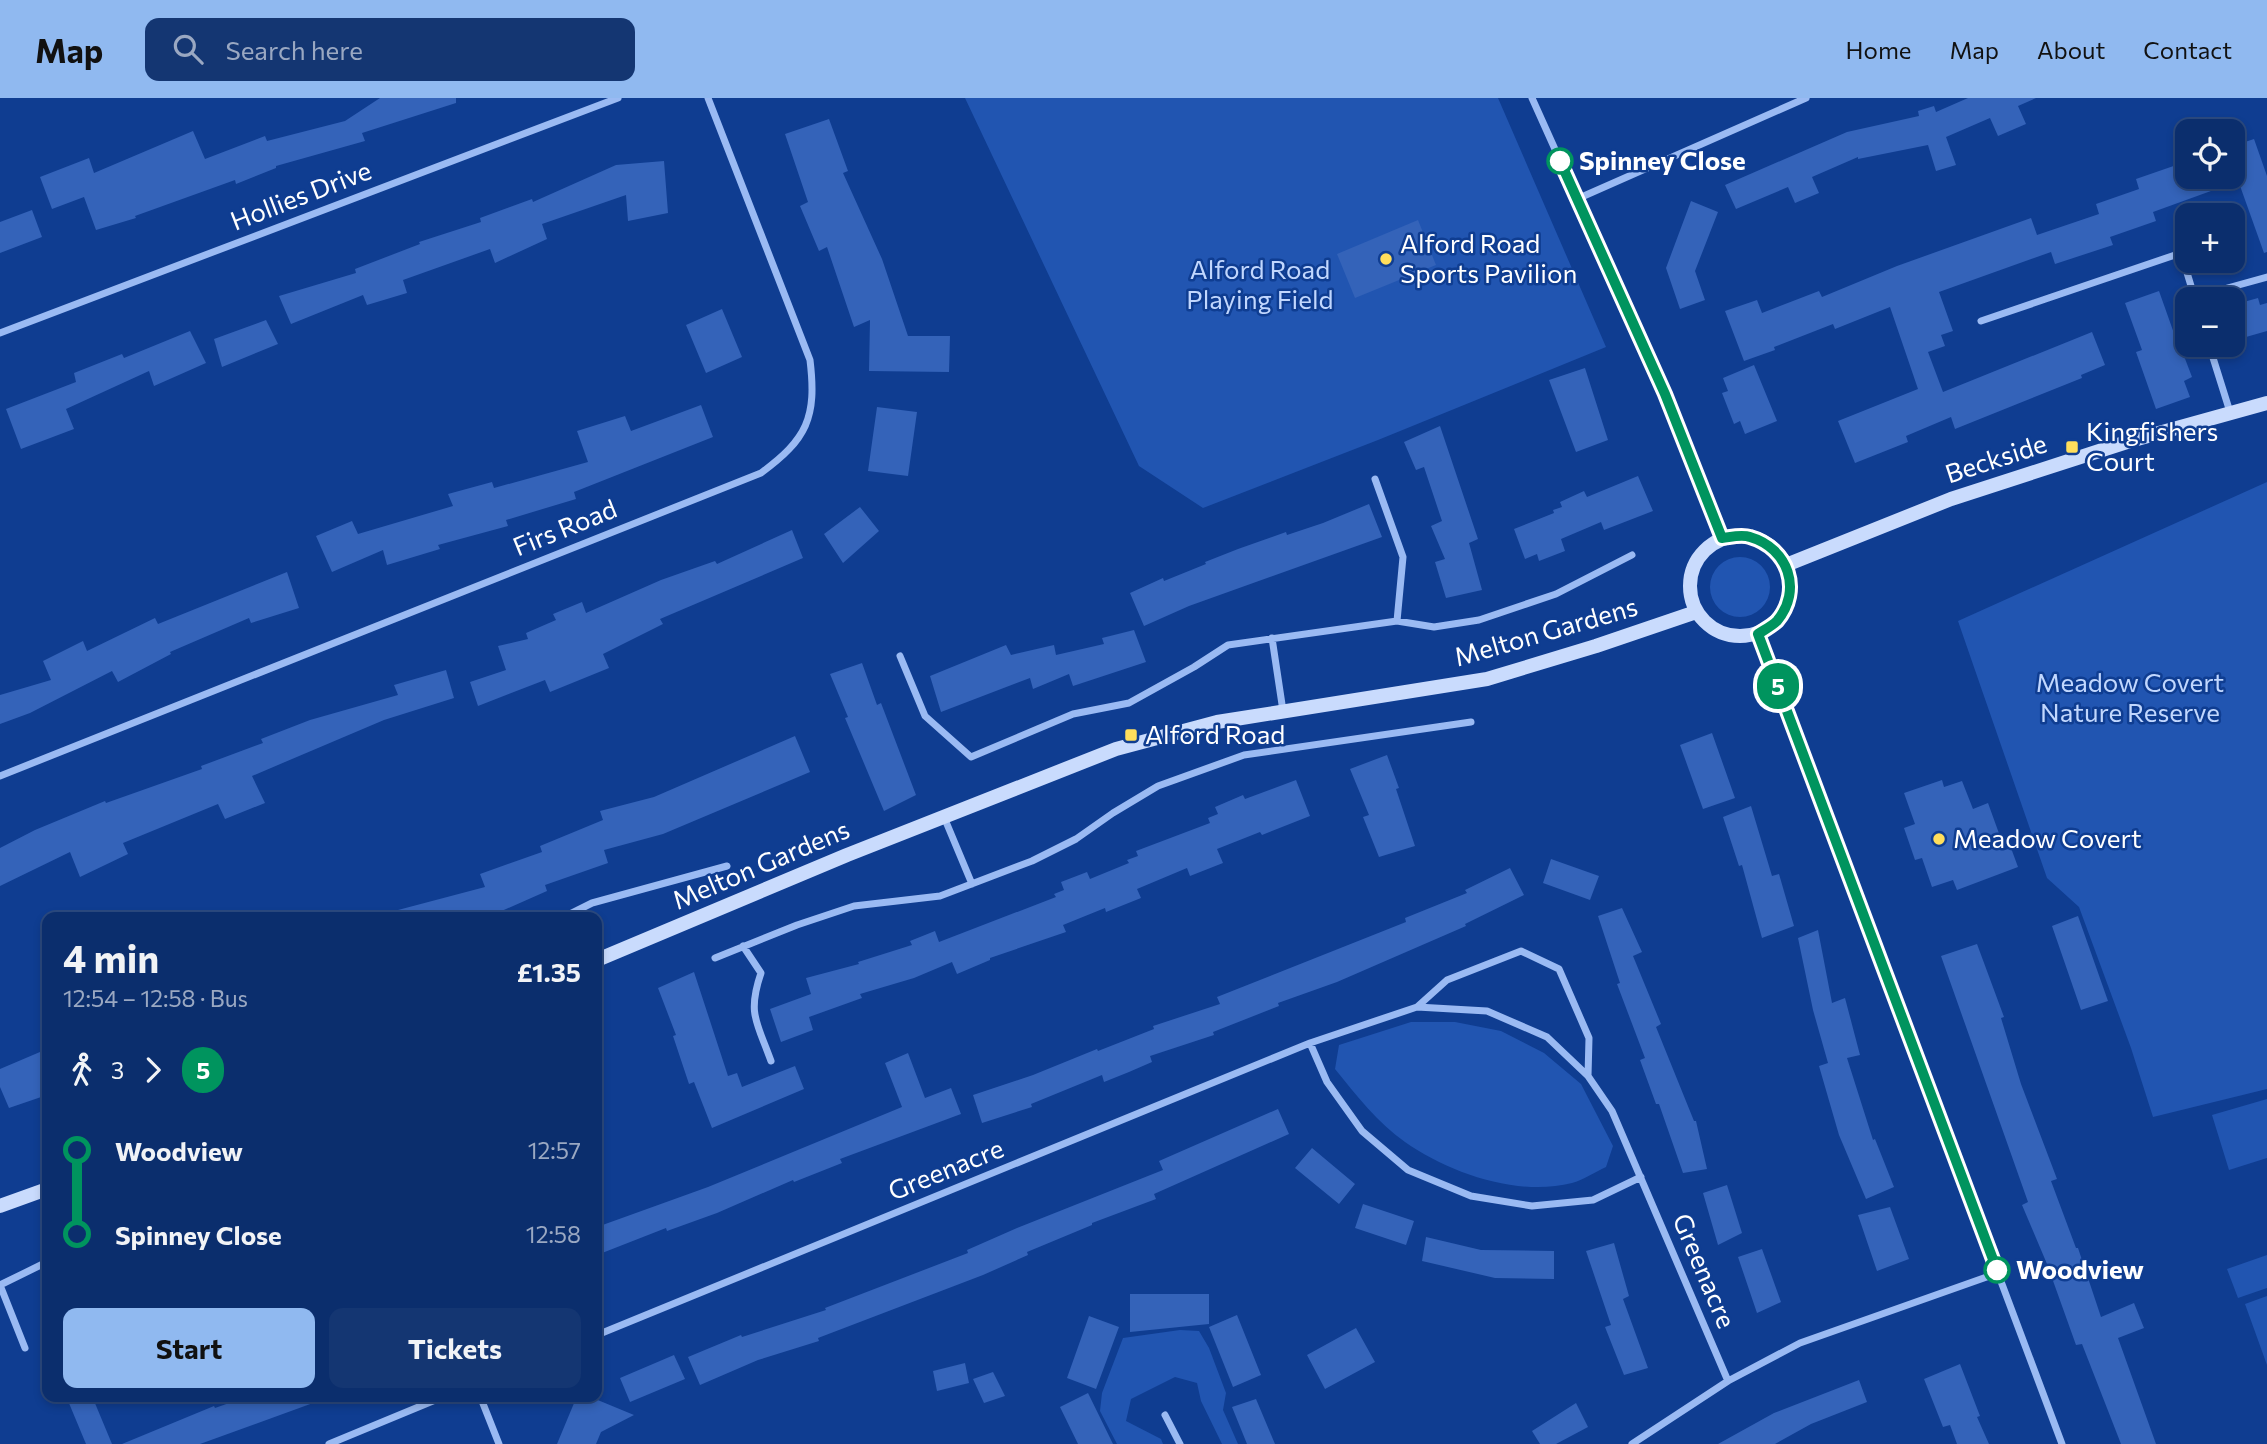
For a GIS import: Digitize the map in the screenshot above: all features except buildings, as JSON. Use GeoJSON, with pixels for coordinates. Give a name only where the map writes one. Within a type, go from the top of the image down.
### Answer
{"type":"FeatureCollection","features":[{"type":"Feature","properties":{"kind":"street","name":"Hollies Drive"},"geometry":{"type":"LineString","coordinates":[[0,333],[618,98]]}},
{"type":"Feature","properties":{"kind":"street","name":"Firs Road"},"geometry":{"type":"LineString","coordinates":[[0,776],[761,473],[782,457],[798,440],[807,425],[813,388],[810,360],[708,98]]}},
{"type":"Feature","properties":{"kind":"street"},"geometry":{"type":"LineString","coordinates":[[1532,98],[1665,394],[1722,538]]}},
{"type":"Feature","properties":{"kind":"street"},"geometry":{"type":"LineString","coordinates":[[1577,199],[1807,98]]}},
{"type":"Feature","properties":{"kind":"street"},"geometry":{"type":"LineString","coordinates":[[1981,321],[2175,254]]}},
{"type":"Feature","properties":{"kind":"street"},"geometry":{"type":"LineString","coordinates":[[2231,287],[2267,276]]}},
{"type":"Feature","properties":{"kind":"street"},"geometry":{"type":"LineString","coordinates":[[2213,357],[2230,412]]}},
{"type":"Feature","properties":{"kind":"street","name":"Beckside"},"geometry":{"type":"LineString","coordinates":[[1786,565],[1951,499],[2130,441],[2267,403]]}},
{"type":"Feature","properties":{"kind":"street"},"geometry":{"type":"LineString","coordinates":[[1375,479],[1404,557],[1397,621]]}},
{"type":"Feature","properties":{"kind":"street"},"geometry":{"type":"LineString","coordinates":[[1747,536],[1770,545],[1786,565],[1791,585],[1787,605],[1776,622],[1758,634],[1741,637],[1723,634],[1708,625],[1696,612],[1689,591],[1692,569],[1703,550],[1722,538],[1747,536]]}},
{"type":"Feature","properties":{"kind":"street","name":"Melton Gardens"},"geometry":{"type":"LineString","coordinates":[[900,656],[925,716],[971,757],[1073,713],[1129,703],[1228,645],[1397,621],[1434,627],[1479,620],[1556,594],[1632,555]]}},
{"type":"Feature","properties":{"kind":"street","name":"Melton Gardens"},"geometry":{"type":"LineString","coordinates":[[602,958],[944,816],[1116,749],[1217,722],[1487,679],[1696,612]]}},
{"type":"Feature","properties":{"kind":"street"},"geometry":{"type":"LineString","coordinates":[[1758,634],[2062,1444]]}},
{"type":"Feature","properties":{"kind":"street"},"geometry":{"type":"LineString","coordinates":[[1272,638],[1283,711]]}},
{"type":"Feature","properties":{"kind":"street"},"geometry":{"type":"LineString","coordinates":[[715,958],[797,925],[854,906],[940,896],[972,884],[1031,861],[1076,839],[1158,786],[1244,755],[1471,722]]}},
{"type":"Feature","properties":{"kind":"street"},"geometry":{"type":"LineString","coordinates":[[944,816],[972,884]]}},
{"type":"Feature","properties":{"kind":"street","name":"Melton Gardens"},"geometry":{"type":"LineString","coordinates":[[574,912],[592,903],[727,866]]}},
{"type":"Feature","properties":{"kind":"street"},"geometry":{"type":"LineString","coordinates":[[743,946],[761,973],[754,995],[753,1013],[771,1061]]}},
{"type":"Feature","properties":{"kind":"street","name":"Greenacre"},"geometry":{"type":"LineString","coordinates":[[1417,1007],[1447,980],[1521,951],[1559,969],[1589,1038],[1588,1076]]}},
{"type":"Feature","properties":{"kind":"street","name":"Greenacre"},"geometry":{"type":"LineString","coordinates":[[602,1333],[1310,1043],[1417,1007],[1487,1011],[1548,1037],[1588,1076],[1612,1111],[1728,1381]]}},
{"type":"Feature","properties":{"kind":"street"},"geometry":{"type":"LineString","coordinates":[[1310,1043],[1327,1082],[1362,1131],[1408,1170],[1471,1196],[1532,1206],[1593,1200],[1641,1177]]}},
{"type":"Feature","properties":{"kind":"street"},"geometry":{"type":"LineString","coordinates":[[0,1206],[42,1191]]}},
{"type":"Feature","properties":{"kind":"street"},"geometry":{"type":"LineString","coordinates":[[25,1348],[0,1285],[42,1264]]}},
{"type":"Feature","properties":{"kind":"street"},"geometry":{"type":"LineString","coordinates":[[1632,1444],[1728,1381],[1800,1343],[1998,1273]]}},
{"type":"Feature","properties":{"kind":"street"},"geometry":{"type":"LineString","coordinates":[[329,1444],[430,1402]]}},
{"type":"Feature","properties":{"kind":"street"},"geometry":{"type":"LineString","coordinates":[[482,1402],[499,1444]]}},
{"type":"Feature","properties":{"kind":"street"},"geometry":{"type":"LineString","coordinates":[[1165,1415],[1180,1444]]}},
{"type":"Feature","properties":{"kind":"green space","name":"Alford Road Playing Field"},"geometry":{"type":"Polygon","coordinates":[[[965,98],[1498,98],[1606,347],[1203,508],[1139,466],[965,98]]]}},
{"type":"Feature","properties":{"kind":"green space","name":"Meadow Covert Nature Reserve"},"geometry":{"type":"Polygon","coordinates":[[[2267,482],[2267,1089],[2153,1117],[2131,1048],[2079,907],[2047,878],[1958,621],[2267,482]]]}},
{"type":"Feature","properties":{"kind":"green space"},"geometry":{"type":"Polygon","coordinates":[[[1740,557],[1757,562],[1765,570],[1770,587],[1765,604],[1757,612],[1740,617],[1723,612],[1715,604],[1710,587],[1715,570],[1723,562],[1740,557]]]}},
{"type":"Feature","properties":{"kind":"green space"},"geometry":{"type":"Polygon","coordinates":[[[1411,1022],[1455,1022],[1501,1031],[1544,1053],[1581,1084],[1613,1146],[1606,1167],[1572,1183],[1529,1187],[1463,1172],[1405,1142],[1359,1099],[1335,1069],[1339,1045],[1411,1022]]]}},
{"type":"Feature","properties":{"kind":"green space"},"geometry":{"type":"Polygon","coordinates":[[[2267,1099],[2267,1158],[2229,1170],[2212,1115],[2267,1099]]]}},
{"type":"Feature","properties":{"kind":"green space"},"geometry":{"type":"Polygon","coordinates":[[[2267,1255],[2267,1288],[2238,1298],[2227,1269],[2267,1255]]]}},
{"type":"Feature","properties":{"kind":"green space"},"geometry":{"type":"Polygon","coordinates":[[[2267,1296],[2267,1365],[2245,1304],[2267,1296]]]}},
{"type":"Feature","properties":{"kind":"green space"},"geometry":{"type":"Polygon","coordinates":[[[1180,1330],[1199,1331],[1209,1348],[1226,1393],[1223,1410],[1238,1444],[1222,1444],[1201,1401],[1197,1383],[1175,1377],[1131,1399],[1126,1421],[1161,1439],[1163,1444],[1117,1444],[1100,1411],[1102,1393],[1123,1338],[1180,1330]]]}},
{"type":"Feature","properties":{"kind":"bus line","name":"5"},"geometry":{"type":"LineString","coordinates":[[1560,161],[1665,394],[1722,538],[1747,536],[1770,545],[1786,565],[1791,585],[1787,605],[1776,622],[1758,634],[1997,1270]]}},
{"type":"Feature","properties":{"kind":"place","name":"Spinney Close"},"geometry":{"type":"Point","coordinates":[1560,161]}},
{"type":"Feature","properties":{"kind":"place","name":"Alford Road Sports Pavilion"},"geometry":{"type":"Point","coordinates":[1386,259]}},
{"type":"Feature","properties":{"kind":"place","name":"Kingfishers Court"},"geometry":{"type":"Point","coordinates":[2072,447]}},
{"type":"Feature","properties":{"kind":"place","name":"Alford Road"},"geometry":{"type":"Point","coordinates":[1131,735]}},
{"type":"Feature","properties":{"kind":"place","name":"Meadow Covert"},"geometry":{"type":"Point","coordinates":[1939,839]}},
{"type":"Feature","properties":{"kind":"place","name":"Woodview"},"geometry":{"type":"Point","coordinates":[1997,1270]}}]}
